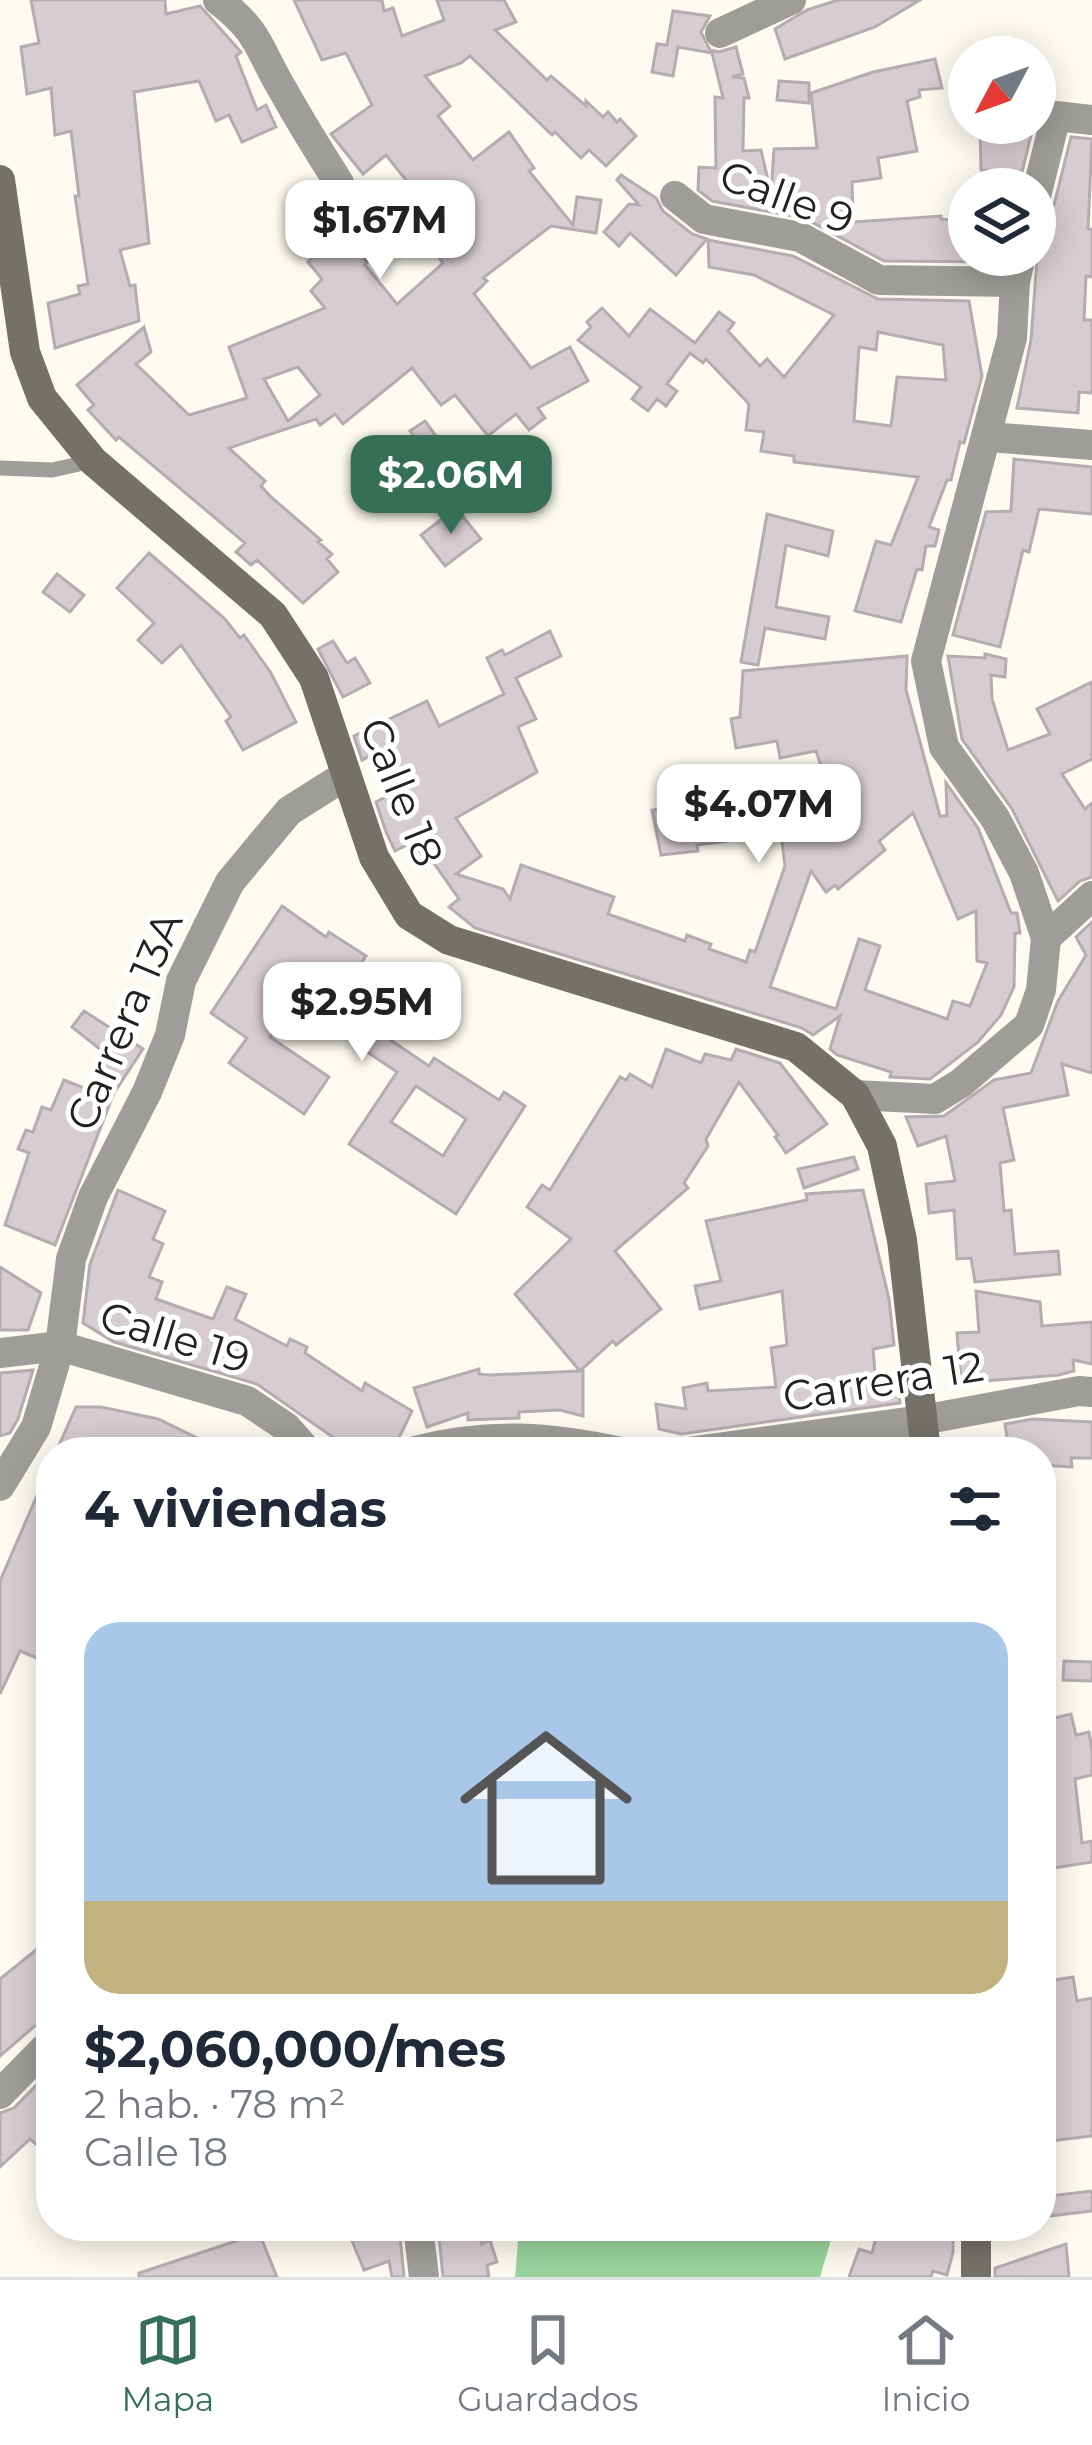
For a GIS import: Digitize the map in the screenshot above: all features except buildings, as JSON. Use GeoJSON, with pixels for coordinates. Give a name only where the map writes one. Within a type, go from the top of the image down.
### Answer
{"type":"FeatureCollection","features":[{"type":"Feature","properties":{"kind":"main road","name":"Calle 18"},"geometry":{"type":"LineString","coordinates":[[0,180],[6,265],[25,352],[42,398],[93,461],[273,615],[314,679],[374,857],[409,915],[448,940],[796,1047],[855,1095],[882,1146],[902,1240],[924,1437]]}},
{"type":"Feature","properties":{"kind":"main road"},"geometry":{"type":"LineString","coordinates":[[976,2241],[976,2277]]}},
{"type":"Feature","properties":{"kind":"street"},"geometry":{"type":"LineString","coordinates":[[218,0],[246,22],[262,45],[280,86],[339,183]]}},
{"type":"Feature","properties":{"kind":"street"},"geometry":{"type":"LineString","coordinates":[[720,33],[791,0]]}},
{"type":"Feature","properties":{"kind":"street"},"geometry":{"type":"LineString","coordinates":[[1043,168],[1056,116],[1092,120]]}},
{"type":"Feature","properties":{"kind":"street","name":"Calle 9"},"geometry":{"type":"LineString","coordinates":[[675,196],[704,218],[800,237],[879,280],[948,274]]}},
{"type":"Feature","properties":{"kind":"street"},"geometry":{"type":"LineString","coordinates":[[855,1095],[934,1099],[962,1083],[1029,1025],[1042,990],[1046,938],[1024,872],[995,818],[944,747],[926,661],[1012,338],[1017,276]]}},
{"type":"Feature","properties":{"kind":"street"},"geometry":{"type":"LineString","coordinates":[[988,436],[1092,446]]}},
{"type":"Feature","properties":{"kind":"street","name":"Carrera 13A"},"geometry":{"type":"LineString","coordinates":[[0,1486],[36,1426],[60,1346],[71,1259],[93,1197],[170,1036],[181,981],[200,941],[230,882],[289,811],[346,776]]}},
{"type":"Feature","properties":{"kind":"street"},"geometry":{"type":"LineString","coordinates":[[1046,938],[1092,896]]}},
{"type":"Feature","properties":{"kind":"street","name":"Calle 19"},"geometry":{"type":"LineString","coordinates":[[0,1353],[60,1346],[247,1401],[295,1437]]}},
{"type":"Feature","properties":{"kind":"street","name":"Carrera 12"},"geometry":{"type":"LineString","coordinates":[[797,1437],[1092,1392]]}},
{"type":"Feature","properties":{"kind":"street"},"geometry":{"type":"LineString","coordinates":[[0,2093],[36,2057]]}},
{"type":"Feature","properties":{"kind":"street"},"geometry":{"type":"LineString","coordinates":[[420,2241],[424,2277]]}},
{"type":"Feature","properties":{"kind":"lane"},"geometry":{"type":"LineString","coordinates":[[0,468],[52,470],[93,461]]}},
{"type":"Feature","properties":{"kind":"green space"},"geometry":{"type":"Polygon","coordinates":[[[831,2241],[820,2277],[515,2277],[518,2242],[831,2241]]]}}]}
